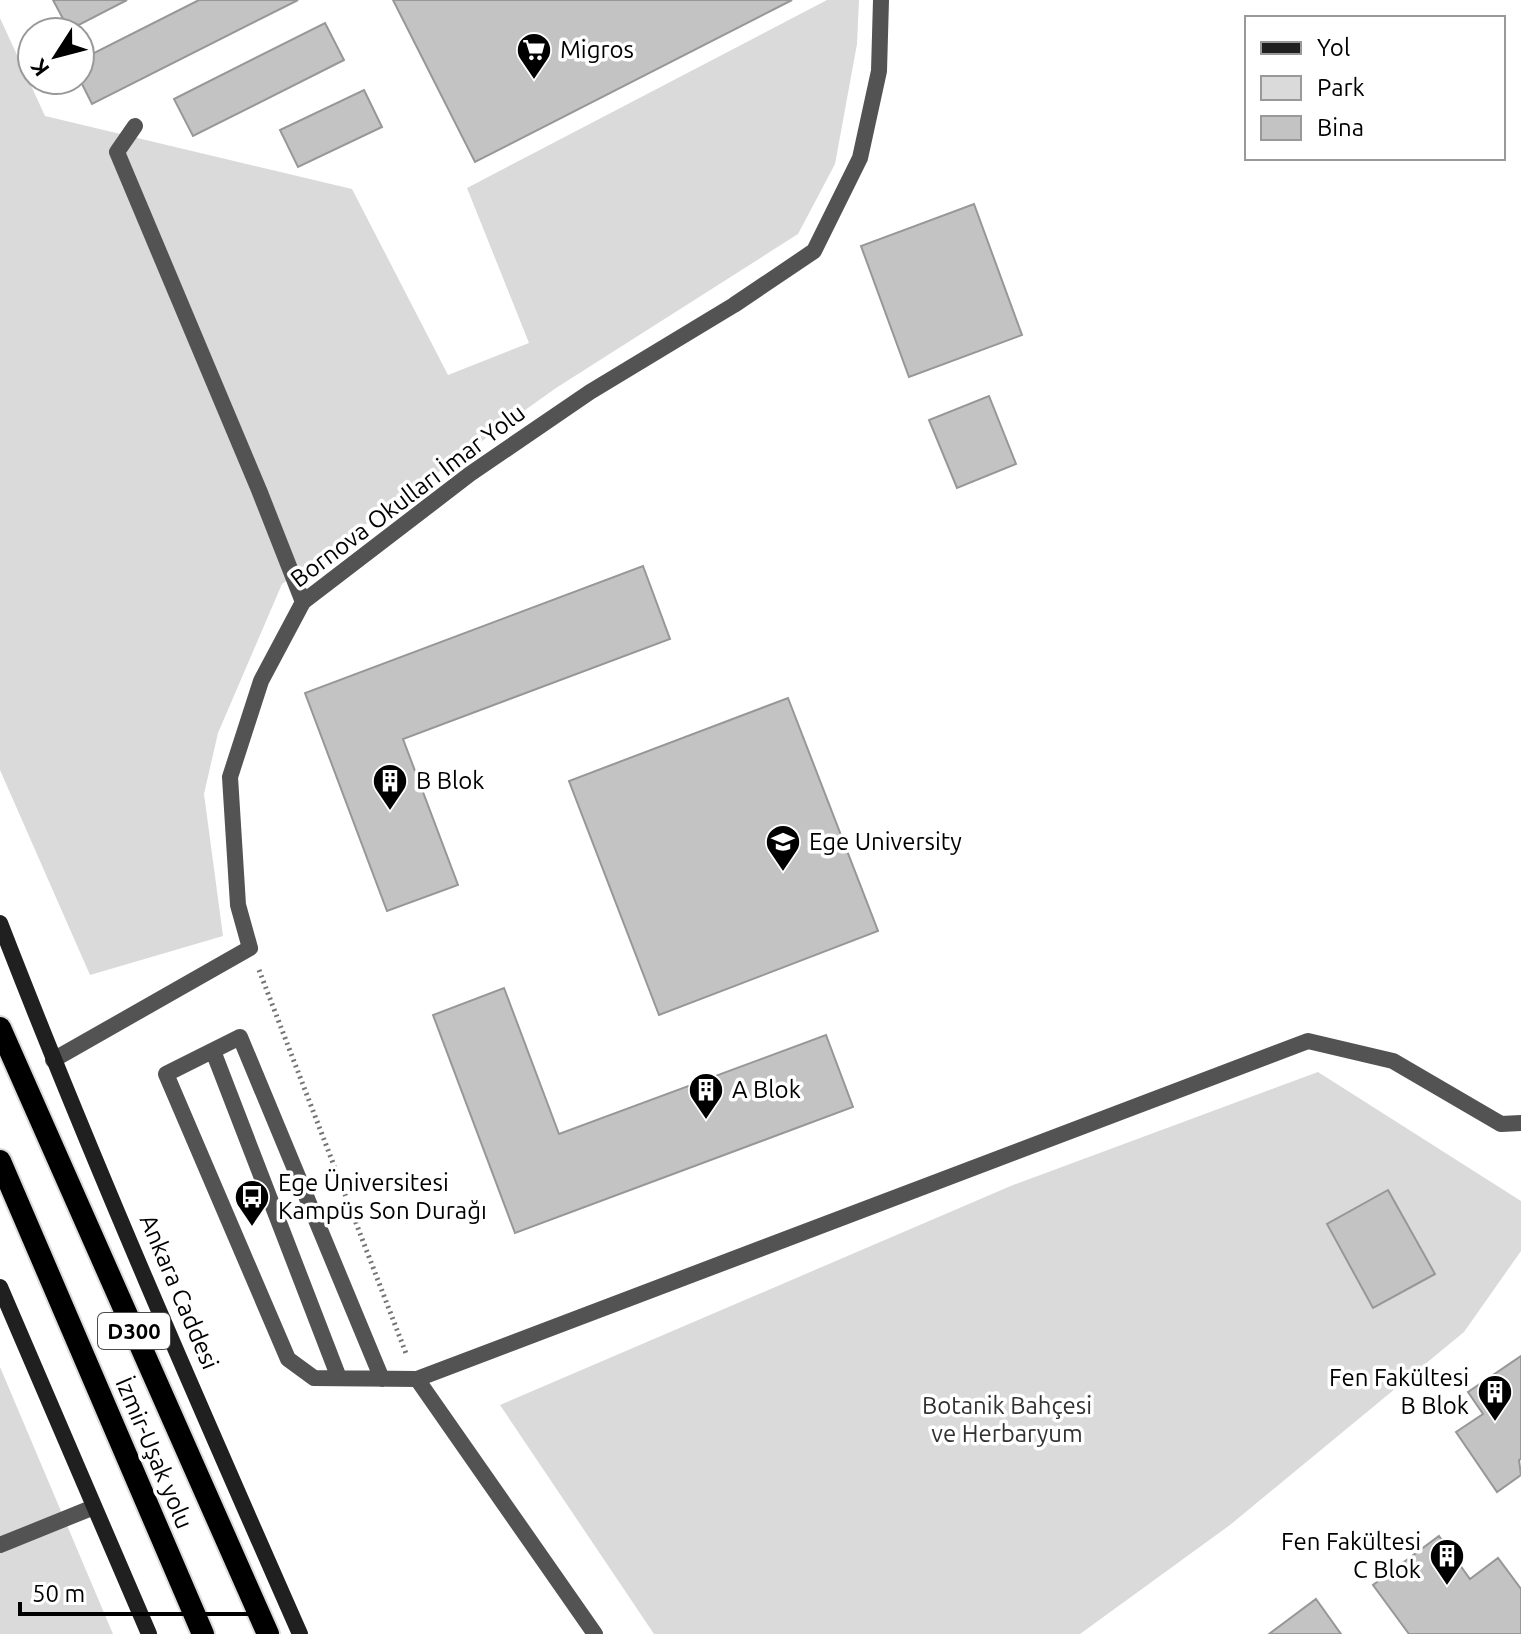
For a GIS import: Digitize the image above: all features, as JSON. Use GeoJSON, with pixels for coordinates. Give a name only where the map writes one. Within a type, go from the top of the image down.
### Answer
{"type":"FeatureCollection","features":[{"type":"Feature","properties":{"kind":"highway","name":"D300"},"geometry":{"type":"LineString","coordinates":[[0,1028],[268,1634]]}},
{"type":"Feature","properties":{"kind":"highway","name":"İzmir-Uşak yolu"},"geometry":{"type":"LineString","coordinates":[[0,1161],[203,1634]]}},
{"type":"Feature","properties":{"kind":"main road","name":"Ankara Caddesi"},"geometry":{"type":"LineString","coordinates":[[0,923],[53,1060],[170,1339],[300,1634]]}},
{"type":"Feature","properties":{"kind":"main road"},"geometry":{"type":"LineString","coordinates":[[0,1287],[149,1634]]}},
{"type":"Feature","properties":{"kind":"street","name":"Bornova Okulları İmar Yolu"},"geometry":{"type":"LineString","coordinates":[[250,948],[238,905],[230,777],[261,681],[303,602],[518,441],[814,251],[860,158],[879,71],[881,0]]}},
{"type":"Feature","properties":{"kind":"street"},"geometry":{"type":"LineString","coordinates":[[135,126],[117,152],[303,602]]}},
{"type":"Feature","properties":{"kind":"street"},"geometry":{"type":"LineString","coordinates":[[53,1060],[250,948]]}},
{"type":"Feature","properties":{"kind":"street"},"geometry":{"type":"LineString","coordinates":[[382,1379],[240,1037],[166,1074],[288,1359],[314,1378],[382,1379],[417,1379],[1308,1041],[1393,1061],[1501,1124],[1521,1132]]}},
{"type":"Feature","properties":{"kind":"street"},"geometry":{"type":"LineString","coordinates":[[213,1051],[339,1378]]}},
{"type":"Feature","properties":{"kind":"street"},"geometry":{"type":"LineString","coordinates":[[1501,1124],[1521,1123]]}},
{"type":"Feature","properties":{"kind":"street"},"geometry":{"type":"LineString","coordinates":[[417,1379],[595,1634]]}},
{"type":"Feature","properties":{"kind":"street"},"geometry":{"type":"LineString","coordinates":[[0,1545],[94,1507]]}},
{"type":"Feature","properties":{"kind":"path"},"geometry":{"type":"LineString","coordinates":[[250,948],[417,1379]]}},
{"type":"Feature","properties":{"kind":"green space"},"geometry":{"type":"Polygon","coordinates":[[[827,0],[859,0],[857,44],[835,164],[798,234],[556,388],[282,584],[218,733],[204,794],[223,936],[90,975],[0,770],[0,18],[16,53],[16,96],[36,96],[45,116],[352,189],[448,375],[529,343],[467,188],[827,0]]]}},
{"type":"Feature","properties":{"kind":"green space","name":"Botanik Bahçesi ve Herbaryum"},"geometry":{"type":"Polygon","coordinates":[[[1318,1072],[1521,1201],[1521,1251],[1464,1332],[1230,1525],[1080,1634],[654,1634],[500,1405],[1013,1185],[1318,1072]]]}},
{"type":"Feature","properties":{"kind":"green space"},"geometry":{"type":"Polygon","coordinates":[[[0,1367],[113,1634],[0,1634],[0,1367]]]}},
{"type":"Feature","properties":{"kind":"building"},"geometry":{"type":"Polygon","coordinates":[[[53,0],[127,0],[96,16],[62,16],[53,0]]]}},
{"type":"Feature","properties":{"kind":"building"},"geometry":{"type":"Polygon","coordinates":[[[199,0],[298,0],[92,104],[88,96],[96,96],[96,52],[199,0]]]}},
{"type":"Feature","properties":{"kind":"building","name":"Migros"},"geometry":{"type":"Polygon","coordinates":[[[393,0],[792,0],[475,162],[393,0]]]}},
{"type":"Feature","properties":{"kind":"building"},"geometry":{"type":"Polygon","coordinates":[[[325,23],[344,60],[193,136],[174,99],[325,23]]]}},
{"type":"Feature","properties":{"kind":"building"},"geometry":{"type":"Polygon","coordinates":[[[364,90],[382,127],[298,167],[280,130],[364,90]]]}},
{"type":"Feature","properties":{"kind":"building"},"geometry":{"type":"Polygon","coordinates":[[[974,204],[1022,335],[909,377],[861,246],[974,204]]]}},
{"type":"Feature","properties":{"kind":"building"},"geometry":{"type":"Polygon","coordinates":[[[989,396],[1016,464],[957,488],[929,420],[989,396]]]}},
{"type":"Feature","properties":{"kind":"building","name":"B Blok"},"geometry":{"type":"Polygon","coordinates":[[[643,566],[670,639],[403,739],[458,885],[387,911],[305,693],[643,566]]]}},
{"type":"Feature","properties":{"kind":"building"},"geometry":{"type":"Polygon","coordinates":[[[788,698],[878,931],[659,1015],[569,781],[788,698]]]}},
{"type":"Feature","properties":{"kind":"building","name":"A Blok"},"geometry":{"type":"Polygon","coordinates":[[[504,988],[559,1134],[826,1035],[853,1107],[515,1233],[433,1015],[504,988]]]}},
{"type":"Feature","properties":{"kind":"building"},"geometry":{"type":"Polygon","coordinates":[[[1388,1190],[1435,1274],[1373,1308],[1327,1224],[1388,1190]]]}},
{"type":"Feature","properties":{"kind":"building","name":"Fen Fakültesi B Blok"},"geometry":{"type":"Polygon","coordinates":[[[1521,1356],[1521,1475],[1497,1492],[1456,1432],[1483,1414],[1468,1392],[1521,1356]]]}},
{"type":"Feature","properties":{"kind":"building","name":"Fen Fakültesi C Blok"},"geometry":{"type":"Polygon","coordinates":[[[1439,1536],[1470,1579],[1498,1558],[1521,1589],[1521,1634],[1409,1634],[1373,1585],[1439,1536]]]}},
{"type":"Feature","properties":{"kind":"building","name":"Fen Fakültesi C Blok"},"geometry":{"type":"Polygon","coordinates":[[[1316,1599],[1341,1634],[1269,1634],[1316,1599]]]}},
{"type":"Feature","properties":{"kind":"place","name":"Migros"},"geometry":{"type":"Point","coordinates":[534,81]}},
{"type":"Feature","properties":{"kind":"place","name":"B Blok"},"geometry":{"type":"Point","coordinates":[390,812]}},
{"type":"Feature","properties":{"kind":"place","name":"Ege University"},"geometry":{"type":"Point","coordinates":[783,873]}},
{"type":"Feature","properties":{"kind":"place","name":"A Blok"},"geometry":{"type":"Point","coordinates":[706,1121]}},
{"type":"Feature","properties":{"kind":"place","name":"Ege Üniversitesi Kampüs Son Durağı"},"geometry":{"type":"Point","coordinates":[252,1228]}},
{"type":"Feature","properties":{"kind":"place","name":"Fen Fakültesi B Blok"},"geometry":{"type":"Point","coordinates":[1495,1423]}},
{"type":"Feature","properties":{"kind":"place","name":"Fen Fakültesi C Blok"},"geometry":{"type":"Point","coordinates":[1447,1587]}}]}
